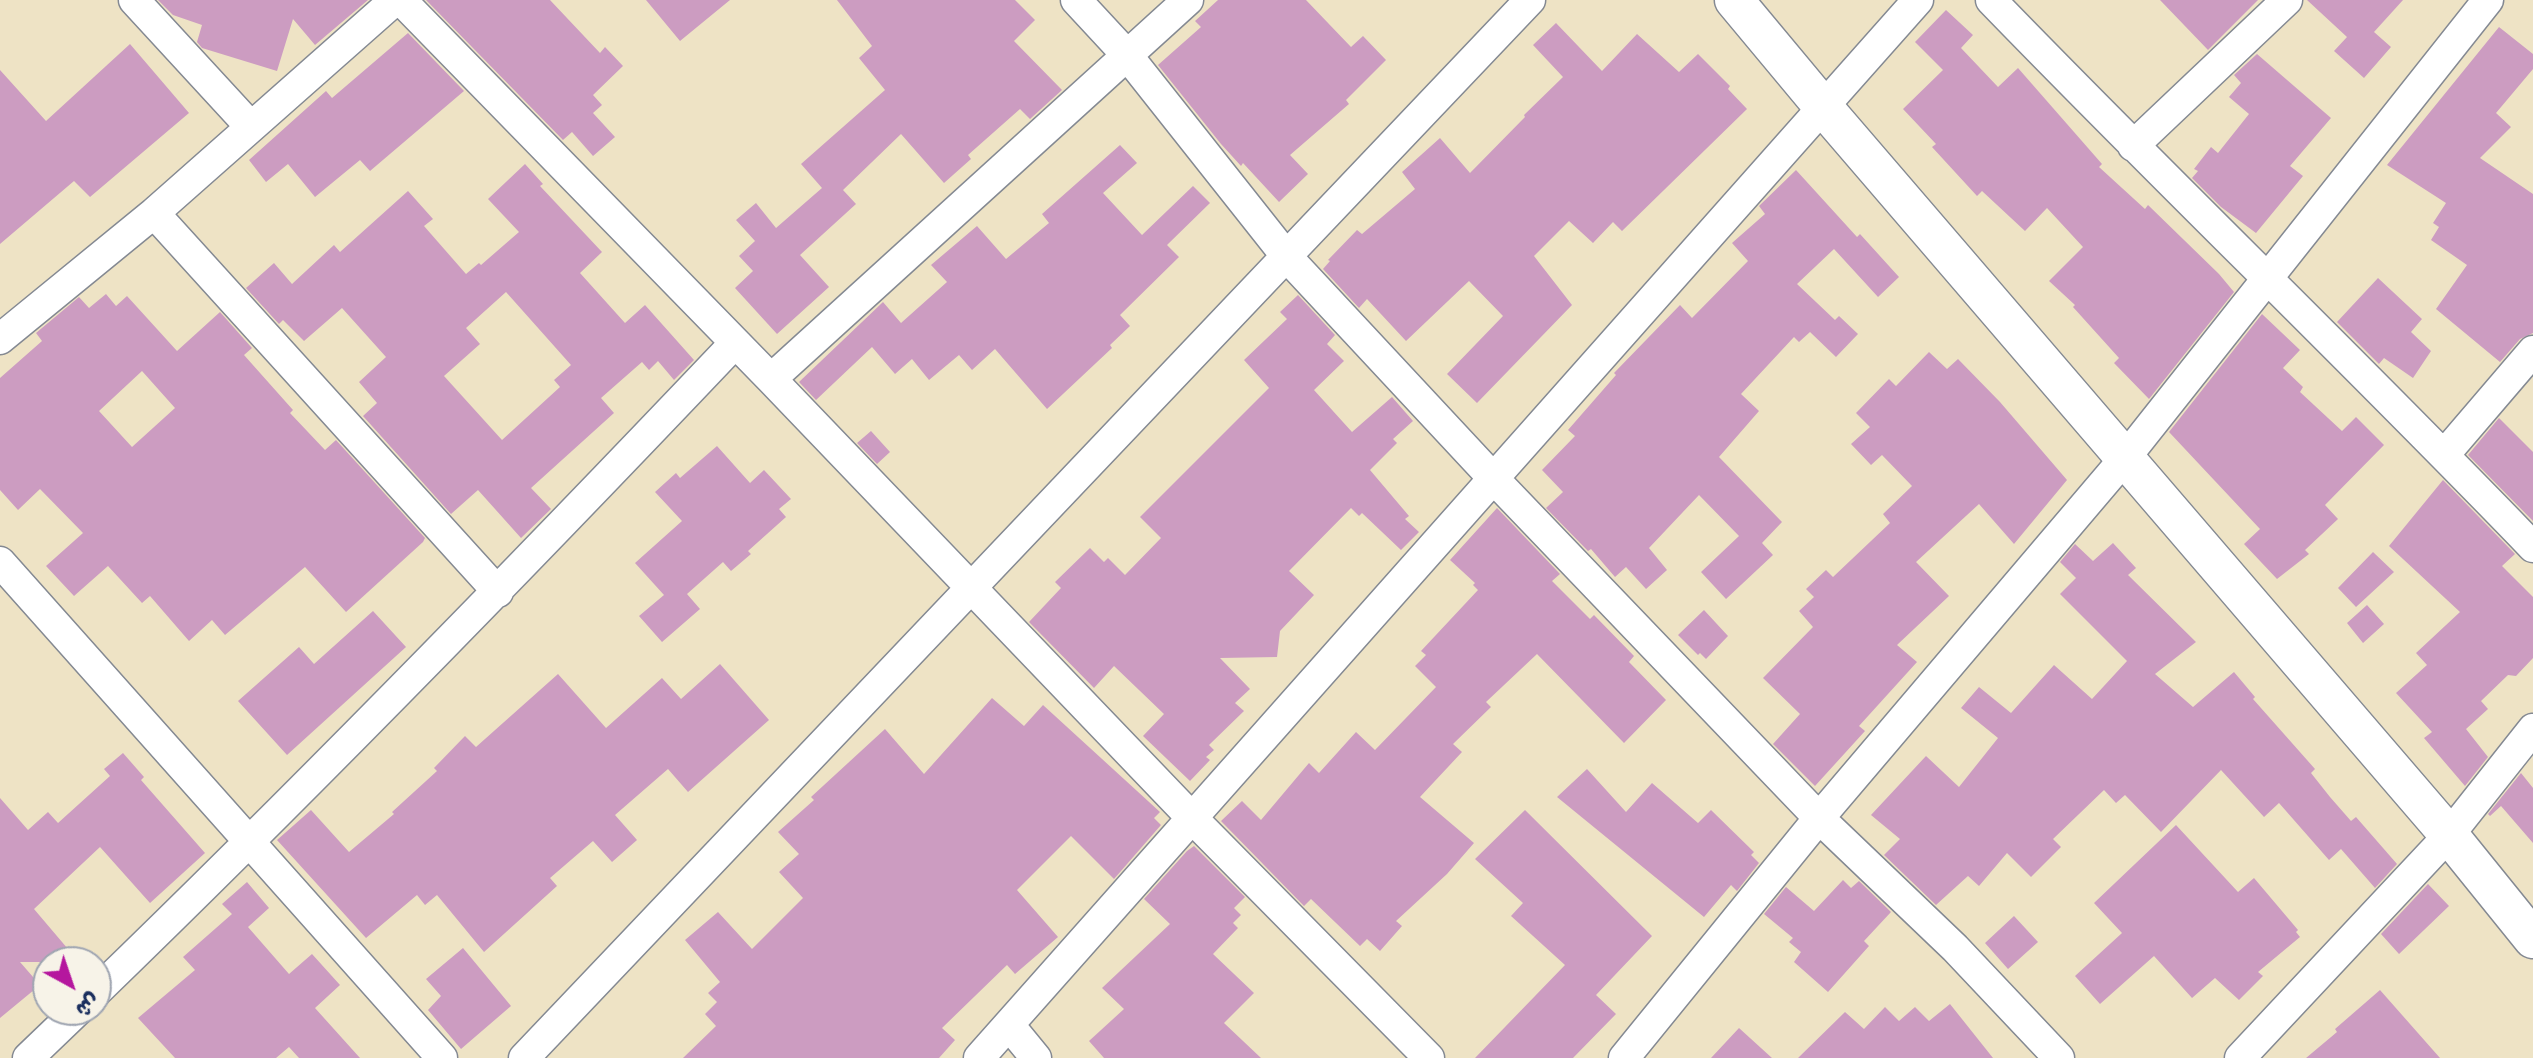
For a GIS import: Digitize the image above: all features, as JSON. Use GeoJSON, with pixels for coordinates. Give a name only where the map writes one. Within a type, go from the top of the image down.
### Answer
{"type":"FeatureCollection","features":[{"type":"Feature","properties":{"kind":"street"},"geometry":{"type":"LineString","coordinates":[[134,0],[250,126]]}},
{"type":"Feature","properties":{"kind":"street"},"geometry":{"type":"LineString","coordinates":[[0,339],[154,213],[395,0]]}},
{"type":"Feature","properties":{"kind":"street"},"geometry":{"type":"LineString","coordinates":[[401,0],[771,379],[1193,819],[1429,1058]]}},
{"type":"Feature","properties":{"kind":"street"},"geometry":{"type":"LineString","coordinates":[[1076,0],[1127,55],[1287,257],[1493,478],[1819,818],[1955,948],[2059,1058]]}},
{"type":"Feature","properties":{"kind":"street"},"geometry":{"type":"LineString","coordinates":[[771,379],[1188,0]]}},
{"type":"Feature","properties":{"kind":"street"},"geometry":{"type":"LineString","coordinates":[[524,1058],[1530,0]]}},
{"type":"Feature","properties":{"kind":"street"},"geometry":{"type":"LineString","coordinates":[[1734,0],[2449,835],[2533,939]]}},
{"type":"Feature","properties":{"kind":"street"},"geometry":{"type":"LineString","coordinates":[[979,1058],[1918,0]]}},
{"type":"Feature","properties":{"kind":"street"},"geometry":{"type":"LineString","coordinates":[[1991,0],[2533,547]]}},
{"type":"Feature","properties":{"kind":"street"},"geometry":{"type":"LineString","coordinates":[[2133,146],[2287,0]]}},
{"type":"Feature","properties":{"kind":"street"},"geometry":{"type":"LineString","coordinates":[[1624,1058],[1819,818],[2125,458],[2488,0]]}},
{"type":"Feature","properties":{"kind":"street"},"geometry":{"type":"LineString","coordinates":[[154,213],[498,592]]}},
{"type":"Feature","properties":{"kind":"street"},"geometry":{"type":"LineString","coordinates":[[112,977],[250,844],[498,592],[734,344]]}},
{"type":"Feature","properties":{"kind":"street"},"geometry":{"type":"LineString","coordinates":[[2444,455],[2533,351]]}},
{"type":"Feature","properties":{"kind":"street"},"geometry":{"type":"LineString","coordinates":[[0,562],[442,1058]]}},
{"type":"Feature","properties":{"kind":"street"},"geometry":{"type":"LineString","coordinates":[[2240,1058],[2449,835],[2533,729]]}},
{"type":"Feature","properties":{"kind":"street"},"geometry":{"type":"LineString","coordinates":[[1009,1025],[1036,1058]]}},
{"type":"Feature","properties":{"kind":"street"},"geometry":{"type":"LineString","coordinates":[[28,1058],[61,1026]]}},
{"type":"Feature","properties":{"kind":"building"},"geometry":{"type":"Polygon","coordinates":[[[158,0],[368,0],[315,45],[293,19],[277,71],[202,48],[197,42],[202,25],[173,15],[158,0]]]}},
{"type":"Feature","properties":{"kind":"building"},"geometry":{"type":"Polygon","coordinates":[[[426,0],[550,0],[600,53],[605,47],[623,66],[593,95],[602,105],[593,113],[615,137],[593,156],[572,132],[563,140],[426,0]]]}},
{"type":"Feature","properties":{"kind":"building"},"geometry":{"type":"Polygon","coordinates":[[[646,0],[730,0],[680,41],[646,0]]]}},
{"type":"Feature","properties":{"kind":"building"},"geometry":{"type":"Polygon","coordinates":[[[837,0],[1015,0],[1035,20],[1014,41],[1062,90],[1030,119],[1020,109],[968,155],[971,159],[944,183],[901,134],[843,190],[856,204],[800,255],[829,287],[777,334],[735,288],[753,271],[739,256],[755,241],[736,220],[756,203],[776,228],[822,188],[801,164],[885,90],[859,58],[872,46],[837,0]]]}},
{"type":"Feature","properties":{"kind":"building"},"geometry":{"type":"Polygon","coordinates":[[[1218,0],[1306,0],[1351,47],[1363,36],[1386,60],[1346,100],[1349,104],[1290,155],[1308,174],[1279,202],[1221,144],[1158,65],[1201,27],[1195,21],[1218,0]]]}},
{"type":"Feature","properties":{"kind":"building"},"geometry":{"type":"Polygon","coordinates":[[[2160,0],[2258,0],[2208,50],[2160,0]]]}},
{"type":"Feature","properties":{"kind":"building"},"geometry":{"type":"Polygon","coordinates":[[[2307,0],[2403,0],[2374,32],[2391,47],[2364,78],[2334,51],[2347,37],[2307,0]]]}},
{"type":"Feature","properties":{"kind":"building"},"geometry":{"type":"Polygon","coordinates":[[[1946,10],[1973,35],[1961,48],[1998,87],[2018,68],[2102,164],[2099,167],[2145,209],[2148,205],[2234,292],[2149,399],[2114,363],[2119,358],[2073,307],[2075,305],[2049,281],[2083,247],[2047,208],[2025,231],[1982,191],[1977,196],[1932,147],[1936,144],[1903,109],[1943,70],[1915,42],[1946,10]]]}},
{"type":"Feature","properties":{"kind":"building"},"geometry":{"type":"Polygon","coordinates":[[[1556,23],[1602,71],[1637,34],[1679,72],[1698,54],[1730,86],[1728,89],[1747,109],[1622,231],[1613,222],[1593,243],[1569,221],[1534,256],[1572,305],[1477,403],[1447,374],[1503,316],[1469,281],[1406,341],[1367,299],[1359,308],[1323,269],[1357,230],[1362,234],[1415,189],[1402,172],[1440,138],[1470,173],[1563,77],[1533,45],[1556,23]]]}},
{"type":"Feature","properties":{"kind":"building"},"geometry":{"type":"Polygon","coordinates":[[[2499,27],[2533,54],[2533,69],[2496,113],[2511,127],[2480,158],[2533,194],[2533,333],[2520,339],[2500,362],[2436,309],[2467,265],[2431,240],[2439,227],[2433,223],[2446,203],[2387,165],[2499,27]]]}},
{"type":"Feature","properties":{"kind":"building"},"geometry":{"type":"Polygon","coordinates":[[[408,33],[464,91],[370,171],[360,160],[315,197],[288,164],[266,182],[249,160],[326,91],[332,98],[408,33]]]}},
{"type":"Feature","properties":{"kind":"building"},"geometry":{"type":"Polygon","coordinates":[[[130,44],[189,113],[90,197],[74,181],[0,244],[0,70],[46,121],[130,44]]]}},
{"type":"Feature","properties":{"kind":"building"},"geometry":{"type":"Polygon","coordinates":[[[2257,54],[2331,118],[2290,166],[2303,176],[2256,233],[2221,207],[2192,178],[2198,171],[2194,169],[2211,147],[2218,153],[2249,114],[2229,97],[2241,83],[2234,75],[2257,54]]]}},
{"type":"Feature","properties":{"kind":"building"},"geometry":{"type":"Polygon","coordinates":[[[1120,145],[1137,163],[1103,193],[1142,235],[1193,186],[1210,203],[1167,245],[1179,257],[1120,315],[1130,326],[1110,345],[1112,348],[1047,409],[995,349],[972,370],[959,355],[929,380],[912,359],[895,374],[872,347],[816,400],[799,382],[883,302],[901,323],[947,282],[931,265],[977,226],[1006,259],[1049,223],[1042,214],[1120,145]]]}},
{"type":"Feature","properties":{"kind":"building"},"geometry":{"type":"Polygon","coordinates":[[[525,164],[543,184],[540,186],[602,252],[580,273],[625,323],[645,305],[694,360],[674,380],[658,361],[649,370],[642,362],[601,398],[614,413],[531,488],[551,509],[521,538],[478,490],[451,514],[363,416],[377,403],[359,382],[386,357],[342,308],[304,341],[283,320],[279,324],[246,288],[274,263],[292,284],[334,245],[340,252],[408,191],[433,219],[424,226],[466,274],[519,232],[488,199],[525,164]],[[506,292],[466,328],[480,344],[444,376],[502,440],[560,387],[554,380],[571,365],[506,292]]]}},
{"type":"Feature","properties":{"kind":"building"},"geometry":{"type":"Polygon","coordinates":[[[1796,170],[1857,237],[1860,234],[1899,277],[1878,297],[1834,249],[1797,284],[1835,320],[1839,316],[1858,334],[1836,357],[1810,332],[1799,342],[1794,337],[1741,394],[1759,411],[1719,457],[1782,522],[1762,543],[1773,555],[1726,599],[1701,572],[1739,536],[1699,495],[1649,548],[1667,570],[1646,589],[1626,567],[1615,577],[1591,549],[1588,551],[1546,508],[1563,492],[1542,470],[1575,436],[1568,430],[1616,375],[1614,373],[1680,305],[1692,318],[1748,261],[1732,243],[1765,214],[1759,206],[1796,170]]]}},
{"type":"Feature","properties":{"kind":"building"},"geometry":{"type":"Polygon","coordinates":[[[2378,278],[2422,319],[2411,332],[2431,351],[2413,378],[2384,358],[2379,364],[2337,322],[2378,278]]]}},
{"type":"Feature","properties":{"kind":"building"},"geometry":{"type":"Polygon","coordinates":[[[106,294],[116,306],[127,296],[177,351],[220,312],[252,348],[244,355],[293,410],[290,413],[325,450],[336,440],[425,538],[423,542],[346,612],[305,567],[225,635],[212,620],[189,641],[150,596],[142,603],[108,566],[74,596],[46,566],[83,533],[40,489],[18,510],[0,490],[0,378],[42,341],[36,333],[79,297],[89,308],[106,294]],[[142,371],[99,411],[132,447],[175,408],[142,371]]]}},
{"type":"Feature","properties":{"kind":"building"},"geometry":{"type":"Polygon","coordinates":[[[1298,295],[1335,335],[1327,344],[1344,361],[1314,390],[1352,432],[1392,397],[1413,421],[1393,439],[1397,443],[1370,470],[1409,516],[1405,519],[1419,532],[1401,550],[1362,513],[1359,516],[1351,508],[1289,571],[1314,595],[1280,631],[1277,657],[1220,658],[1250,689],[1235,703],[1244,711],[1209,745],[1214,750],[1206,757],[1210,760],[1190,781],[1143,736],[1164,714],[1114,666],[1094,688],[1029,622],[1061,588],[1055,582],[1090,548],[1104,562],[1108,558],[1125,575],[1161,538],[1140,517],[1269,388],[1244,360],[1287,319],[1280,312],[1298,295]]]}},
{"type":"Feature","properties":{"kind":"building"},"geometry":{"type":"Polygon","coordinates":[[[2262,314],[2300,350],[2283,368],[2303,387],[2300,392],[2342,431],[2356,417],[2384,445],[2325,505],[2338,519],[2305,550],[2309,554],[2277,579],[2244,544],[2260,529],[2169,432],[2262,314]]]}},
{"type":"Feature","properties":{"kind":"building"},"geometry":{"type":"Polygon","coordinates":[[[1929,352],[1947,369],[1958,359],[2000,402],[2067,480],[2014,544],[1979,504],[1916,562],[1949,596],[1897,645],[1917,662],[1859,726],[1865,731],[1815,786],[1773,744],[1800,714],[1763,678],[1813,627],[1799,611],[1814,597],[1806,589],[1826,570],[1833,577],[1890,523],[1883,514],[1912,486],[1882,455],[1871,465],[1851,444],[1870,427],[1856,413],[1889,379],[1896,386],[1929,352]]]}},
{"type":"Feature","properties":{"kind":"building"},"geometry":{"type":"Polygon","coordinates":[[[2499,418],[2533,452],[2533,521],[2468,455],[2499,418]]]}},
{"type":"Feature","properties":{"kind":"building"},"geometry":{"type":"Polygon","coordinates":[[[871,431],[890,452],[877,464],[857,443],[871,431]]]}},
{"type":"Feature","properties":{"kind":"building"},"geometry":{"type":"Polygon","coordinates":[[[717,446],[750,483],[764,470],[791,499],[779,509],[786,517],[731,571],[723,562],[687,594],[700,609],[662,642],[639,616],[664,595],[635,563],[682,521],[655,492],[676,473],[680,478],[717,446]]]}},
{"type":"Feature","properties":{"kind":"building"},"geometry":{"type":"Polygon","coordinates":[[[2443,480],[2515,554],[2502,566],[2533,597],[2533,658],[2516,676],[2508,675],[2481,701],[2488,709],[2466,729],[2488,757],[2465,786],[2424,738],[2432,732],[2396,693],[2427,665],[2416,653],[2460,612],[2389,546],[2443,480]]]}},
{"type":"Feature","properties":{"kind":"building"},"geometry":{"type":"Polygon","coordinates":[[[1497,508],[1560,574],[1552,581],[1590,619],[1594,615],[1634,656],[1629,662],[1666,700],[1624,743],[1537,654],[1486,702],[1491,707],[1453,744],[1462,752],[1420,797],[1474,843],[1447,874],[1396,921],[1402,926],[1380,951],[1367,939],[1360,946],[1311,899],[1304,906],[1221,821],[1242,801],[1261,820],[1309,763],[1319,773],[1356,732],[1375,750],[1436,687],[1415,666],[1426,655],[1421,651],[1478,590],[1473,585],[1475,583],[1450,560],[1497,508]]]}},
{"type":"Feature","properties":{"kind":"building"},"geometry":{"type":"Polygon","coordinates":[[[2113,543],[2136,568],[2128,575],[2196,642],[2155,674],[2193,707],[2234,672],[2255,697],[2253,699],[2315,769],[2311,773],[2330,797],[2351,821],[2356,817],[2397,864],[2375,888],[2341,849],[2329,860],[2279,803],[2264,817],[2221,770],[2161,832],[2125,795],[2116,803],[2104,790],[2053,839],[2061,847],[2031,877],[2007,853],[1979,886],[1968,876],[1936,905],[1884,855],[1900,839],[1871,815],[1926,756],[1959,787],[1998,738],[1961,708],[1979,687],[2011,713],[2054,665],[2092,699],[2127,661],[2060,594],[2076,578],[2060,562],[2075,544],[2093,561],[2113,543]]]}},
{"type":"Feature","properties":{"kind":"building"},"geometry":{"type":"Polygon","coordinates":[[[2373,552],[2394,572],[2356,607],[2338,588],[2373,552]]]}},
{"type":"Feature","properties":{"kind":"building"},"geometry":{"type":"Polygon","coordinates":[[[2367,605],[2384,624],[2363,643],[2347,623],[2367,605]]]}},
{"type":"Feature","properties":{"kind":"building"},"geometry":{"type":"Polygon","coordinates":[[[1704,610],[1728,636],[1706,659],[1678,635],[1704,610]]]}},
{"type":"Feature","properties":{"kind":"building"},"geometry":{"type":"Polygon","coordinates":[[[373,611],[406,647],[287,755],[238,701],[299,647],[314,664],[373,611]]]}},
{"type":"Feature","properties":{"kind":"building"},"geometry":{"type":"Polygon","coordinates":[[[720,664],[769,720],[688,792],[668,769],[615,815],[637,840],[612,862],[593,841],[550,878],[557,886],[484,952],[437,895],[425,905],[417,895],[366,938],[277,840],[311,810],[349,852],[394,814],[392,812],[437,771],[434,768],[465,736],[476,747],[558,674],[606,728],[662,678],[681,699],[720,664]]]}},
{"type":"Feature","properties":{"kind":"building"},"geometry":{"type":"Polygon","coordinates":[[[992,698],[1024,726],[1043,705],[1160,812],[1154,818],[1161,825],[1114,879],[1071,836],[1017,890],[1058,937],[1015,974],[1007,965],[942,1028],[955,1040],[939,1058],[683,1058],[716,1026],[705,1014],[717,1002],[708,993],[720,982],[685,940],[718,912],[752,949],[803,898],[779,872],[799,854],[778,832],[814,800],[811,797],[885,729],[924,774],[992,698]]]}},
{"type":"Feature","properties":{"kind":"building"},"geometry":{"type":"Polygon","coordinates":[[[123,753],[144,777],[141,780],[205,853],[150,903],[100,847],[34,909],[65,946],[32,946],[32,962],[20,962],[32,976],[32,992],[0,1018],[0,798],[28,830],[48,812],[58,823],[110,776],[104,769],[123,753]]]}},
{"type":"Feature","properties":{"kind":"building"},"geometry":{"type":"Polygon","coordinates":[[[1587,769],[1626,812],[1652,783],[1698,823],[1711,810],[1754,852],[1751,855],[1759,863],[1737,891],[1731,885],[1704,917],[1557,797],[1587,769]]]}},
{"type":"Feature","properties":{"kind":"building"},"geometry":{"type":"Polygon","coordinates":[[[2521,773],[2533,788],[2533,843],[2501,806],[2490,816],[2488,814],[2521,773]]]}},
{"type":"Feature","properties":{"kind":"building"},"geometry":{"type":"Polygon","coordinates":[[[1525,810],[1652,936],[1596,995],[1616,1014],[1573,1058],[1475,1058],[1565,965],[1511,916],[1523,903],[1475,859],[1525,810]]]}},
{"type":"Feature","properties":{"kind":"building"},"geometry":{"type":"Polygon","coordinates":[[[2176,825],[2238,892],[2254,878],[2298,930],[2296,932],[2300,937],[2258,972],[2263,976],[2239,1000],[2215,978],[2192,998],[2154,956],[2100,1004],[2075,976],[2122,933],[2094,903],[2176,825]]]}},
{"type":"Feature","properties":{"kind":"building"},"geometry":{"type":"Polygon","coordinates":[[[1194,846],[1245,897],[1234,908],[1241,915],[1233,923],[1238,928],[1213,954],[1254,993],[1224,1023],[1261,1058],[1104,1058],[1089,1041],[1124,1009],[1102,988],[1170,924],[1144,899],[1194,846]]]}},
{"type":"Feature","properties":{"kind":"building"},"geometry":{"type":"Polygon","coordinates":[[[1843,880],[1851,888],[1859,881],[1891,912],[1864,941],[1869,946],[1828,992],[1794,962],[1801,952],[1789,942],[1793,938],[1764,914],[1786,887],[1814,911],[1843,880]]]}},
{"type":"Feature","properties":{"kind":"building"},"geometry":{"type":"Polygon","coordinates":[[[247,882],[269,908],[248,927],[289,974],[312,954],[340,985],[315,1008],[360,1058],[299,1058],[289,1047],[276,1058],[175,1058],[138,1018],[195,970],[183,957],[232,914],[222,904],[247,882]]]}},
{"type":"Feature","properties":{"kind":"building"},"geometry":{"type":"Polygon","coordinates":[[[2428,884],[2449,906],[2399,954],[2381,934],[2428,884]]]}},
{"type":"Feature","properties":{"kind":"building"},"geometry":{"type":"Polygon","coordinates":[[[2014,916],[2038,942],[2008,969],[1985,943],[2014,916]]]}},
{"type":"Feature","properties":{"kind":"building"},"geometry":{"type":"Polygon","coordinates":[[[463,948],[511,1006],[461,1049],[428,1010],[441,996],[426,979],[463,948]]]}},
{"type":"Feature","properties":{"kind":"building"},"geometry":{"type":"Polygon","coordinates":[[[2380,990],[2440,1058],[2306,1058],[2337,1032],[2335,1029],[2380,990]]]}},
{"type":"Feature","properties":{"kind":"building"},"geometry":{"type":"Polygon","coordinates":[[[1950,1004],[1993,1058],[1798,1058],[1845,1012],[1864,1029],[1885,1007],[1899,1021],[1915,1007],[1929,1021],[1950,1004]]]}},
{"type":"Feature","properties":{"kind":"building"},"geometry":{"type":"Polygon","coordinates":[[[1739,1028],[1772,1058],[1711,1058],[1739,1028]]]}}]}
